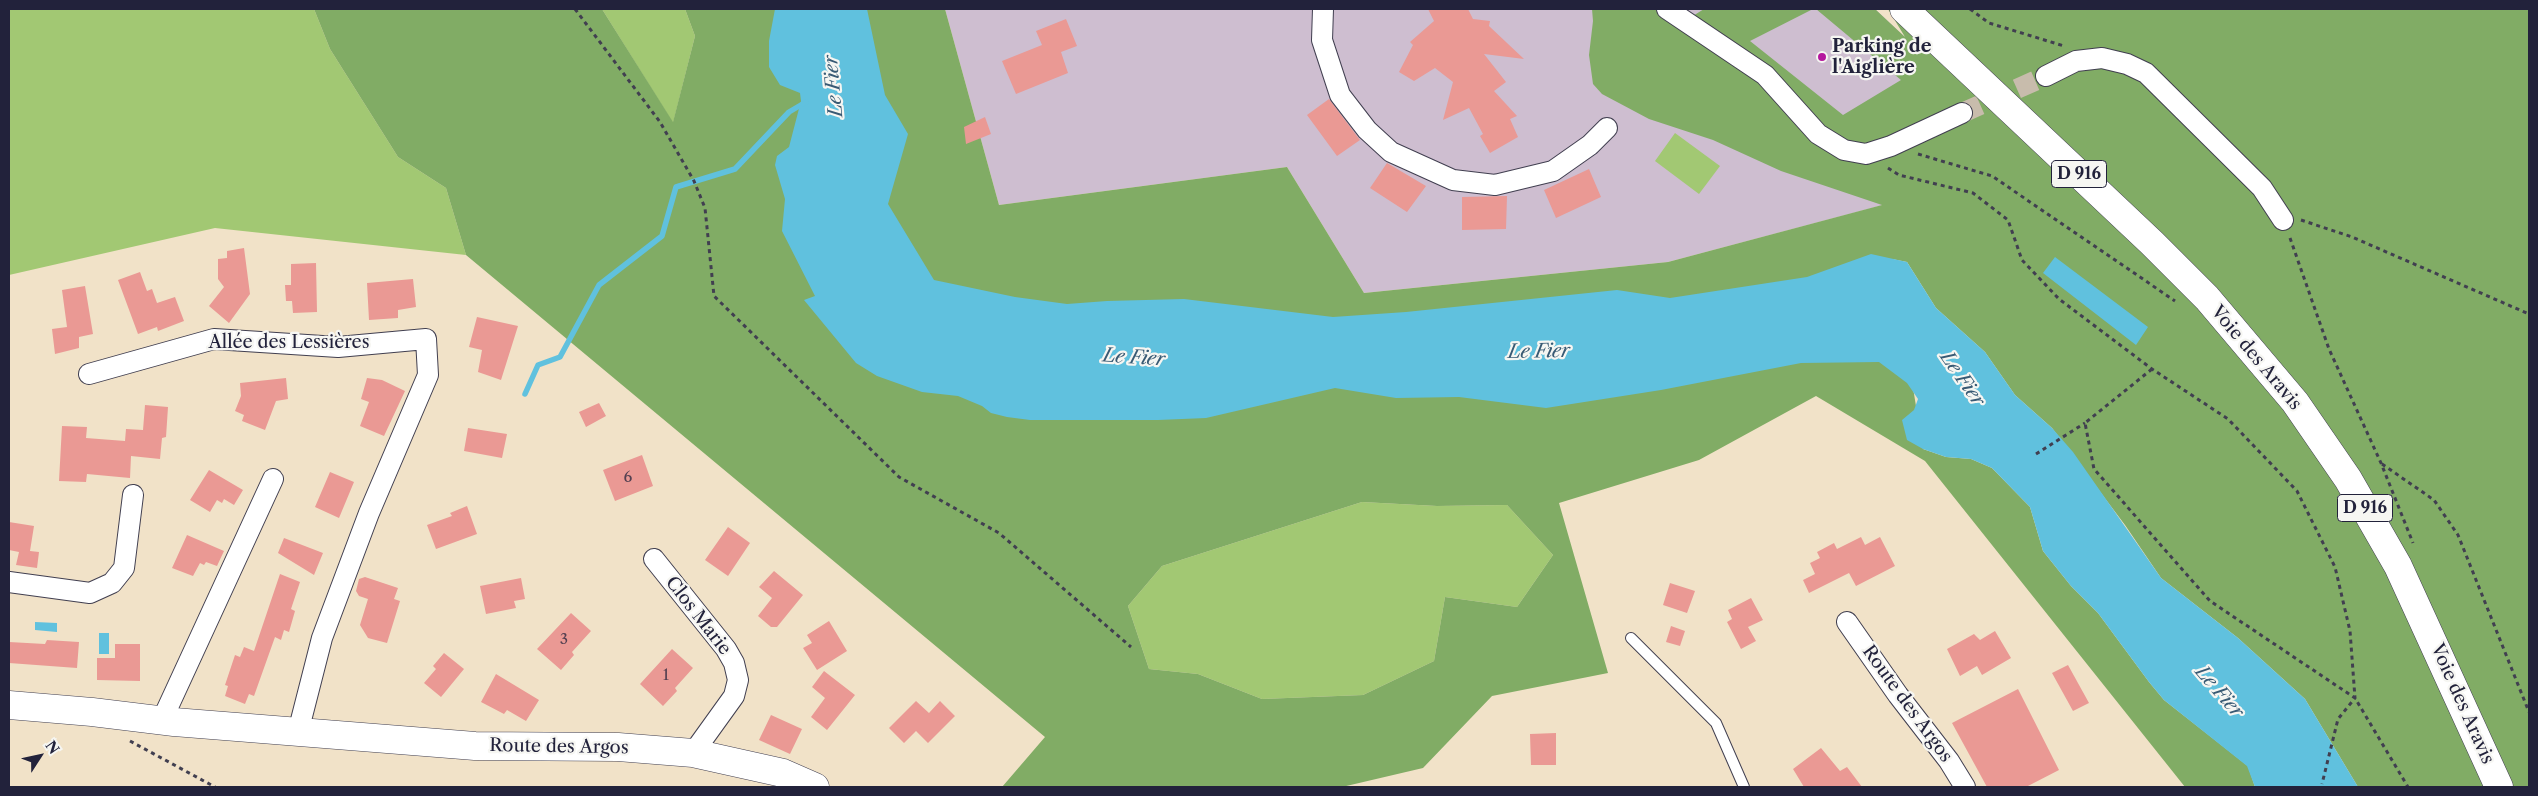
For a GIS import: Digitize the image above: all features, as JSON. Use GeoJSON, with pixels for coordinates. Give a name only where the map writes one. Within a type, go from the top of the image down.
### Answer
{"type":"FeatureCollection","features":[{"type":"Feature","properties":{"kind":"main road","name":"Voie des Aravis"},"geometry":{"type":"LineString","coordinates":[[1904,9],[2200,291],[2295,402],[2348,480],[2398,566],[2499,787]]}},
{"type":"Feature","properties":{"kind":"main road","name":"Route des Argos"},"geometry":{"type":"LineString","coordinates":[[9,705],[162,720],[474,746],[618,747],[694,753],[783,773],[815,787]]}},
{"type":"Feature","properties":{"kind":"street"},"geometry":{"type":"LineString","coordinates":[[1323,9],[1322,40],[1340,95],[1367,130],[1391,152],[1453,180],[1495,185],[1552,171],[1590,145],[1607,128]]}},
{"type":"Feature","properties":{"kind":"street"},"geometry":{"type":"LineString","coordinates":[[1667,9],[1765,75],[1818,134],[1844,150],[1866,154],[1891,146],[1962,113]]}},
{"type":"Feature","properties":{"kind":"street"},"geometry":{"type":"LineString","coordinates":[[2046,76],[2076,61],[2095,58],[2127,64],[2146,72],[2262,188],[2283,220]]}},
{"type":"Feature","properties":{"kind":"street","name":"Allée des Lessières"},"geometry":{"type":"LineString","coordinates":[[89,374],[214,339],[338,347],[426,339],[428,375],[369,513],[322,638],[291,731]]}},
{"type":"Feature","properties":{"kind":"street"},"geometry":{"type":"LineString","coordinates":[[162,720],[273,479]]}},
{"type":"Feature","properties":{"kind":"street"},"geometry":{"type":"LineString","coordinates":[[9,582],[90,593],[112,583],[124,568],[133,495]]}},
{"type":"Feature","properties":{"kind":"street"},"geometry":{"type":"LineString","coordinates":[[291,731],[339,553]]}},
{"type":"Feature","properties":{"kind":"street","name":"Clos Marie"},"geometry":{"type":"LineString","coordinates":[[654,559],[726,649],[734,664],[738,680],[734,696],[694,753]]}},
{"type":"Feature","properties":{"kind":"street","name":"Route des Argos"},"geometry":{"type":"LineString","coordinates":[[1847,622],[1898,695],[1949,761],[1965,787]]}},
{"type":"Feature","properties":{"kind":"lane"},"geometry":{"type":"LineString","coordinates":[[1631,638],[1716,723],[1744,787]]}},
{"type":"Feature","properties":{"kind":"path"},"geometry":{"type":"LineString","coordinates":[[575,9],[660,122],[694,181],[705,208],[714,296],[899,477],[999,533],[1132,647]]}},
{"type":"Feature","properties":{"kind":"path"},"geometry":{"type":"LineString","coordinates":[[1970,9],[1989,23],[2068,48]]}},
{"type":"Feature","properties":{"kind":"path"},"geometry":{"type":"LineString","coordinates":[[1891,146],[1992,176],[2184,306]]}},
{"type":"Feature","properties":{"kind":"path"},"geometry":{"type":"LineString","coordinates":[[1866,154],[1899,175],[1973,193],[2008,220],[2022,260],[2059,299],[2152,369],[2228,420],[2296,491],[2336,567],[2350,631],[2355,698],[2338,719],[2322,784]]}},
{"type":"Feature","properties":{"kind":"path"},"geometry":{"type":"LineString","coordinates":[[2414,547],[2381,463],[2329,349],[2283,220],[2293,218],[2352,237],[2529,314]]}},
{"type":"Feature","properties":{"kind":"path"},"geometry":{"type":"LineString","coordinates":[[2036,454],[2085,423],[2152,369]]}},
{"type":"Feature","properties":{"kind":"path"},"geometry":{"type":"LineString","coordinates":[[2085,423],[2094,469],[2210,601],[2355,698],[2408,787]]}},
{"type":"Feature","properties":{"kind":"path"},"geometry":{"type":"LineString","coordinates":[[2381,463],[2434,500],[2458,535],[2529,712]]}},
{"type":"Feature","properties":{"kind":"path"},"geometry":{"type":"LineString","coordinates":[[122,736],[215,787]]}},
{"type":"Feature","properties":{"kind":"shaded area"},"geometry":{"type":"Polygon","coordinates":[[[945,9],[1875,9],[1907,39],[1883,205],[1668,262],[1364,293],[1287,167],[999,205],[945,9]]]}},
{"type":"Feature","properties":{"kind":"green space"},"geometry":{"type":"Polygon","coordinates":[[[9,9],[314,9],[330,49],[398,157],[446,188],[466,255],[215,228],[9,275],[9,9]]]}},
{"type":"Feature","properties":{"kind":"green space"},"geometry":{"type":"Polygon","coordinates":[[[314,9],[602,9],[673,122],[695,36],[685,9],[945,9],[999,205],[1287,167],[1364,293],[1668,262],[1882,205],[1781,171],[1713,140],[1649,119],[1602,94],[1593,84],[1589,55],[1593,21],[1592,9],[1656,9],[1680,24],[1704,9],[1813,9],[1750,41],[1843,115],[1901,80],[1816,9],[1875,9],[1905,37],[1888,9],[2529,9],[2529,787],[2358,787],[2305,699],[2238,638],[2161,578],[2125,525],[2052,428],[2015,395],[1985,352],[1936,308],[1907,262],[1892,259],[1923,449],[1946,457],[1971,459],[1992,468],[2030,507],[2043,551],[2071,586],[2098,613],[2149,682],[2164,700],[2248,766],[2255,787],[2185,787],[1925,461],[1816,396],[1699,460],[1559,503],[1608,673],[1492,696],[1423,768],[1342,787],[1002,787],[1045,737],[466,255],[446,188],[398,157],[330,49],[314,9]],[[1362,502],[1162,566],[1128,606],[1149,669],[1198,674],[1262,699],[1363,695],[1434,661],[1445,597],[1517,607],[1553,555],[1507,505],[1437,506],[1362,502]]]}},
{"type":"Feature","properties":{"kind":"green space"},"geometry":{"type":"Polygon","coordinates":[[[602,9],[685,9],[695,36],[673,123],[602,9]]]}},
{"type":"Feature","properties":{"kind":"green space"},"geometry":{"type":"Polygon","coordinates":[[[1675,133],[1720,166],[1699,194],[1655,161],[1675,133]]]}},
{"type":"Feature","properties":{"kind":"green space"},"geometry":{"type":"Polygon","coordinates":[[[1362,502],[1437,506],[1507,505],[1553,555],[1517,607],[1445,597],[1434,661],[1363,695],[1262,699],[1198,674],[1149,669],[1128,606],[1162,566],[1362,502]]]}},
{"type":"Feature","properties":{"kind":"water","name":"Le Fier"},"geometry":{"type":"Polygon","coordinates":[[[775,9],[867,9],[885,95],[908,134],[888,204],[934,280],[1015,297],[1067,304],[1184,299],[1333,317],[1406,312],[1617,290],[1670,298],[1807,277],[1871,254],[1907,262],[1936,308],[1985,352],[2015,395],[2052,428],[2073,452],[2161,578],[2238,638],[2305,699],[2358,787],[2255,787],[2247,766],[2164,700],[2149,682],[2098,613],[2071,586],[2043,551],[2030,507],[1992,468],[1971,459],[1946,457],[1923,449],[1907,440],[1902,420],[1914,410],[1918,399],[1907,383],[1879,362],[1801,363],[1661,390],[1546,408],[1459,397],[1396,398],[1335,388],[1206,418],[1158,420],[1030,420],[1007,417],[991,413],[982,406],[958,396],[922,392],[877,376],[856,363],[804,300],[815,296],[782,231],[785,199],[775,165],[777,156],[789,147],[801,101],[800,93],[780,85],[769,67],[769,41],[775,9]]]}},
{"type":"Feature","properties":{"kind":"water"},"geometry":{"type":"Polygon","coordinates":[[[2055,257],[2148,327],[2136,345],[2043,273],[2055,257]]]}},
{"type":"Feature","properties":{"kind":"water"},"geometry":{"type":"Polygon","coordinates":[[[35,622],[57,623],[57,632],[35,630],[35,622]]]}},
{"type":"Feature","properties":{"kind":"water"},"geometry":{"type":"Polygon","coordinates":[[[99,633],[109,633],[109,654],[99,654],[99,633]]]}},
{"type":"Feature","properties":{"kind":"building"},"geometry":{"type":"Polygon","coordinates":[[[1428,9],[1468,9],[1473,19],[1490,21],[1489,26],[1524,59],[1484,54],[1506,82],[1494,91],[1517,116],[1510,119],[1518,137],[1490,153],[1480,136],[1483,134],[1469,108],[1443,120],[1453,82],[1435,68],[1414,81],[1399,72],[1413,45],[1410,42],[1434,21],[1428,9]]]}},
{"type":"Feature","properties":{"kind":"building"},"geometry":{"type":"Polygon","coordinates":[[[1066,19],[1077,46],[1061,52],[1068,73],[1016,94],[1002,61],[1042,45],[1036,31],[1066,19]]]}},
{"type":"Feature","properties":{"kind":"building"},"geometry":{"type":"Polygon","coordinates":[[[1329,99],[1360,140],[1337,156],[1307,115],[1329,99]]]}},
{"type":"Feature","properties":{"kind":"building"},"geometry":{"type":"Polygon","coordinates":[[[985,117],[991,134],[966,144],[964,127],[985,117]]]}},
{"type":"Feature","properties":{"kind":"building"},"geometry":{"type":"Polygon","coordinates":[[[1387,163],[1426,186],[1407,212],[1370,188],[1387,163]]]}},
{"type":"Feature","properties":{"kind":"building"},"geometry":{"type":"Polygon","coordinates":[[[1589,169],[1601,197],[1556,218],[1544,190],[1589,169]]]}},
{"type":"Feature","properties":{"kind":"building"},"geometry":{"type":"Polygon","coordinates":[[[1507,196],[1506,229],[1462,230],[1462,197],[1507,196]]]}},
{"type":"Feature","properties":{"kind":"building"},"geometry":{"type":"Polygon","coordinates":[[[244,248],[250,294],[229,323],[209,306],[224,287],[218,279],[218,259],[227,258],[227,251],[244,248]]]}},
{"type":"Feature","properties":{"kind":"building"},"geometry":{"type":"Polygon","coordinates":[[[316,263],[317,312],[293,313],[292,301],[286,301],[285,285],[291,285],[291,264],[316,263]]]}},
{"type":"Feature","properties":{"kind":"building"},"geometry":{"type":"Polygon","coordinates":[[[140,272],[147,291],[152,289],[157,303],[175,297],[184,321],[158,331],[157,327],[138,334],[118,280],[140,272]]]}},
{"type":"Feature","properties":{"kind":"building"},"geometry":{"type":"Polygon","coordinates":[[[413,279],[416,307],[398,310],[398,318],[369,320],[367,283],[413,279]]]}},
{"type":"Feature","properties":{"kind":"building"},"geometry":{"type":"Polygon","coordinates":[[[85,286],[93,334],[79,337],[79,348],[55,354],[52,329],[67,327],[62,290],[85,286]]]}},
{"type":"Feature","properties":{"kind":"building"},"geometry":{"type":"Polygon","coordinates":[[[477,317],[518,326],[501,380],[478,372],[482,350],[469,347],[477,317]]]}},
{"type":"Feature","properties":{"kind":"building"},"geometry":{"type":"Polygon","coordinates":[[[286,378],[288,399],[276,401],[265,430],[242,421],[244,415],[235,411],[241,396],[240,383],[286,378]]]}},
{"type":"Feature","properties":{"kind":"building"},"geometry":{"type":"Polygon","coordinates":[[[367,378],[382,380],[405,391],[384,436],[360,426],[369,402],[361,399],[367,378]]]}},
{"type":"Feature","properties":{"kind":"building"},"geometry":{"type":"Polygon","coordinates":[[[599,403],[606,416],[586,427],[579,412],[599,403]]]}},
{"type":"Feature","properties":{"kind":"building"},"geometry":{"type":"Polygon","coordinates":[[[145,405],[168,407],[166,437],[162,438],[160,459],[131,456],[130,478],[87,474],[86,482],[59,481],[62,426],[87,427],[86,438],[125,441],[126,429],[143,430],[145,405]]]}},
{"type":"Feature","properties":{"kind":"building"},"geometry":{"type":"Polygon","coordinates":[[[468,428],[507,434],[502,458],[464,451],[468,428]]]}},
{"type":"Feature","properties":{"kind":"building"},"geometry":{"type":"Polygon","coordinates":[[[642,455],[653,486],[615,501],[603,470],[642,455]]]}},
{"type":"Feature","properties":{"kind":"building"},"geometry":{"type":"Polygon","coordinates":[[[209,470],[243,490],[234,505],[224,499],[222,503],[217,500],[210,512],[190,500],[209,470]]]}},
{"type":"Feature","properties":{"kind":"building"},"geometry":{"type":"Polygon","coordinates":[[[330,472],[354,482],[339,518],[315,507],[330,472]]]}},
{"type":"Feature","properties":{"kind":"building"},"geometry":{"type":"Polygon","coordinates":[[[467,506],[477,534],[436,549],[427,525],[452,516],[450,513],[467,506]]]}},
{"type":"Feature","properties":{"kind":"building"},"geometry":{"type":"Polygon","coordinates":[[[9,522],[34,526],[30,551],[39,552],[37,568],[16,565],[19,552],[9,550],[9,522]]]}},
{"type":"Feature","properties":{"kind":"building"},"geometry":{"type":"Polygon","coordinates":[[[728,527],[750,543],[728,576],[705,560],[728,527]]]}},
{"type":"Feature","properties":{"kind":"building"},"geometry":{"type":"Polygon","coordinates":[[[187,535],[224,551],[217,566],[206,562],[204,565],[200,563],[193,576],[172,568],[187,535]]]}},
{"type":"Feature","properties":{"kind":"building"},"geometry":{"type":"Polygon","coordinates":[[[1861,537],[1865,545],[1880,537],[1895,566],[1856,586],[1849,573],[1809,593],[1803,580],[1815,574],[1810,563],[1820,558],[1817,552],[1834,543],[1837,549],[1861,537]]]}},
{"type":"Feature","properties":{"kind":"building"},"geometry":{"type":"Polygon","coordinates":[[[284,538],[323,553],[314,575],[278,553],[284,538]]]}},
{"type":"Feature","properties":{"kind":"building"},"geometry":{"type":"Polygon","coordinates":[[[774,571],[803,595],[777,627],[771,627],[758,616],[772,598],[759,587],[774,571]]]}},
{"type":"Feature","properties":{"kind":"building"},"geometry":{"type":"Polygon","coordinates":[[[280,574],[300,582],[291,609],[295,611],[289,632],[284,630],[281,640],[275,637],[254,696],[249,694],[245,704],[225,696],[228,686],[225,685],[235,655],[240,657],[244,647],[254,651],[280,574]]]}},
{"type":"Feature","properties":{"kind":"building"},"geometry":{"type":"Polygon","coordinates":[[[365,577],[398,588],[394,599],[400,601],[387,643],[368,638],[360,625],[368,599],[359,596],[356,591],[359,579],[365,577]]]}},
{"type":"Feature","properties":{"kind":"building"},"geometry":{"type":"Polygon","coordinates":[[[521,578],[525,599],[514,601],[516,608],[486,614],[480,586],[521,578]]]}},
{"type":"Feature","properties":{"kind":"building"},"geometry":{"type":"Polygon","coordinates":[[[1670,583],[1695,591],[1687,613],[1663,605],[1670,583]]]}},
{"type":"Feature","properties":{"kind":"building"},"geometry":{"type":"Polygon","coordinates":[[[1751,598],[1763,620],[1748,627],[1756,641],[1741,649],[1727,622],[1732,619],[1728,610],[1751,598]]]}},
{"type":"Feature","properties":{"kind":"building"},"geometry":{"type":"Polygon","coordinates":[[[571,613],[591,631],[572,652],[574,655],[561,670],[537,649],[571,613]]]}},
{"type":"Feature","properties":{"kind":"building"},"geometry":{"type":"Polygon","coordinates":[[[829,621],[847,651],[817,670],[803,648],[812,643],[807,635],[829,621]]]}},
{"type":"Feature","properties":{"kind":"building"},"geometry":{"type":"Polygon","coordinates":[[[1671,626],[1685,631],[1680,646],[1666,642],[1671,626]]]}},
{"type":"Feature","properties":{"kind":"building"},"geometry":{"type":"Polygon","coordinates":[[[1995,631],[2011,658],[1982,675],[1977,666],[1960,676],[1947,649],[1974,634],[1980,640],[1995,631]]]}},
{"type":"Feature","properties":{"kind":"building"},"geometry":{"type":"Polygon","coordinates":[[[47,640],[79,642],[77,668],[9,663],[9,642],[45,644],[47,640]]]}},
{"type":"Feature","properties":{"kind":"building"},"geometry":{"type":"Polygon","coordinates":[[[115,644],[140,644],[140,681],[97,680],[97,658],[115,658],[115,644]]]}},
{"type":"Feature","properties":{"kind":"building"},"geometry":{"type":"Polygon","coordinates":[[[672,649],[693,668],[675,688],[677,691],[663,706],[640,684],[672,649]]]}},
{"type":"Feature","properties":{"kind":"building"},"geometry":{"type":"Polygon","coordinates":[[[444,653],[464,669],[441,697],[424,683],[436,669],[433,666],[444,653]]]}},
{"type":"Feature","properties":{"kind":"building"},"geometry":{"type":"Polygon","coordinates":[[[2068,665],[2089,703],[2073,711],[2052,673],[2068,665]]]}},
{"type":"Feature","properties":{"kind":"building"},"geometry":{"type":"Polygon","coordinates":[[[824,671],[855,695],[827,730],[811,717],[825,698],[812,687],[824,671]]]}},
{"type":"Feature","properties":{"kind":"building"},"geometry":{"type":"Polygon","coordinates":[[[496,674],[539,700],[526,721],[507,710],[504,714],[481,702],[496,674]]]}},
{"type":"Feature","properties":{"kind":"building"},"geometry":{"type":"Polygon","coordinates":[[[2018,689],[2059,770],[2026,787],[1987,787],[1952,723],[2018,689]]]}},
{"type":"Feature","properties":{"kind":"building"},"geometry":{"type":"Polygon","coordinates":[[[916,701],[929,713],[940,701],[955,716],[928,743],[916,731],[904,743],[889,728],[916,701]]]}},
{"type":"Feature","properties":{"kind":"building"},"geometry":{"type":"Polygon","coordinates":[[[771,715],[802,729],[790,754],[759,740],[771,715]]]}},
{"type":"Feature","properties":{"kind":"building"},"geometry":{"type":"Polygon","coordinates":[[[1556,733],[1556,765],[1531,765],[1530,734],[1556,733]]]}},
{"type":"Feature","properties":{"kind":"building"},"geometry":{"type":"Polygon","coordinates":[[[1821,748],[1840,771],[1847,767],[1862,787],[1804,787],[1793,769],[1821,748]]]}},
{"type":"Feature","properties":{"kind":"waterway"},"geometry":{"type":"LineString","coordinates":[[525,394],[538,365],[560,357],[599,285],[662,236],[676,187],[735,169],[789,112],[806,102]]}},
{"type":"Feature","properties":{"kind":"tunnel"},"geometry":{"type":"LineString","coordinates":[[1962,113],[2046,76]]}},
{"type":"Feature","properties":{"kind":"place","name":"Parking de l'Aiglière"},"geometry":{"type":"Point","coordinates":[1822,57]}}]}
